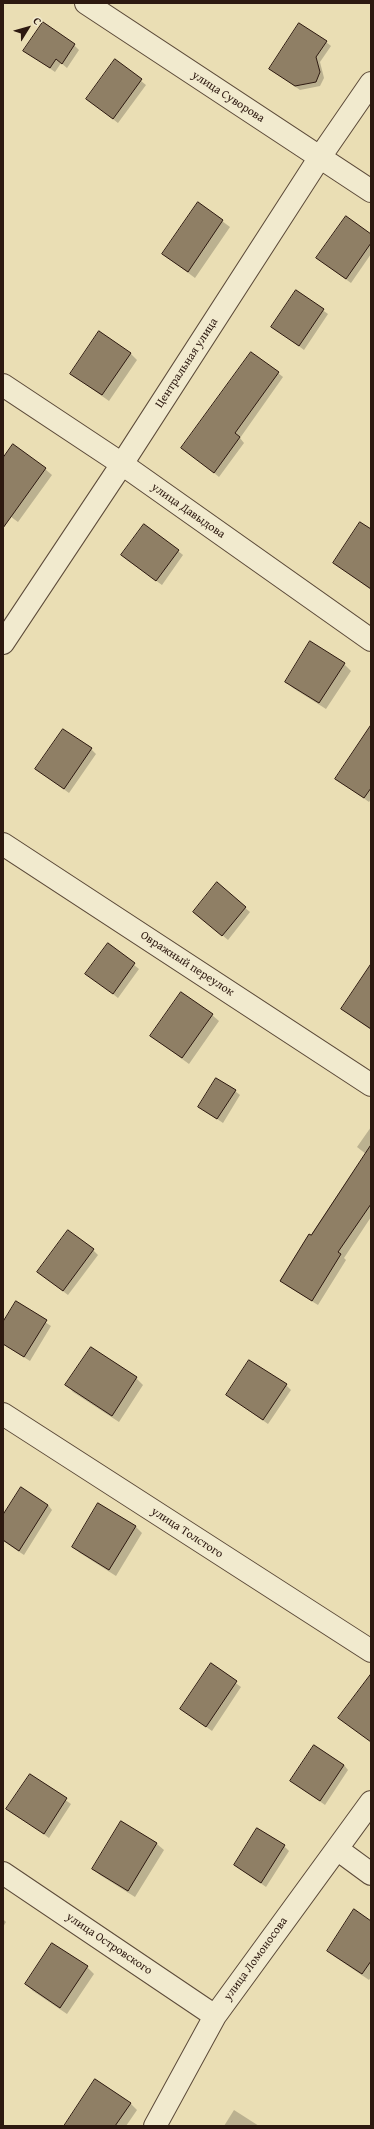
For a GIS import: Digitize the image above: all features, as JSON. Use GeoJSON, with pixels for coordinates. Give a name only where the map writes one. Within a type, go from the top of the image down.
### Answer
{"type":"FeatureCollection","features":[{"type":"Feature","properties":{"kind":"street","name":"улица Суворова"},"geometry":{"type":"LineString","coordinates":[[86,3],[371,191]]}},
{"type":"Feature","properties":{"kind":"street","name":"Центральная улица"},"geometry":{"type":"LineString","coordinates":[[3,643],[122,464],[320,158],[371,83]]}},
{"type":"Feature","properties":{"kind":"street","name":"улица Давыдова"},"geometry":{"type":"LineString","coordinates":[[3,385],[122,464],[371,640]]}},
{"type":"Feature","properties":{"kind":"street","name":"Овражный переулок"},"geometry":{"type":"LineString","coordinates":[[3,844],[371,1085]]}},
{"type":"Feature","properties":{"kind":"street","name":"улица Толстого"},"geometry":{"type":"LineString","coordinates":[[3,1414],[371,1651]]}},
{"type":"Feature","properties":{"kind":"street","name":"улица Ломоносова"},"geometry":{"type":"LineString","coordinates":[[155,2126],[215,2016],[371,1802]]}},
{"type":"Feature","properties":{"kind":"street"},"geometry":{"type":"LineString","coordinates":[[337,1849],[371,1874]]}},
{"type":"Feature","properties":{"kind":"street","name":"улица Островского"},"geometry":{"type":"LineString","coordinates":[[3,1873],[215,2016]]}},
{"type":"Feature","properties":{"kind":"building"},"geometry":{"type":"Polygon","coordinates":[[[43,22],[75,44],[62,64],[56,59],[50,68],[23,51],[43,22]]]}},
{"type":"Feature","properties":{"kind":"building"},"geometry":{"type":"Polygon","coordinates":[[[299,23],[327,41],[316,57],[320,72],[316,82],[295,86],[269,69],[299,23]]]}},
{"type":"Feature","properties":{"kind":"building"},"geometry":{"type":"Polygon","coordinates":[[[115,59],[142,79],[113,119],[86,99],[115,59]]]}},
{"type":"Feature","properties":{"kind":"building"},"geometry":{"type":"Polygon","coordinates":[[[198,202],[223,220],[188,272],[162,254],[198,202]]]}},
{"type":"Feature","properties":{"kind":"building"},"geometry":{"type":"Polygon","coordinates":[[[346,216],[371,234],[371,243],[346,279],[316,258],[346,216]]]}},
{"type":"Feature","properties":{"kind":"building"},"geometry":{"type":"Polygon","coordinates":[[[296,290],[324,309],[299,346],[271,327],[296,290]]]}},
{"type":"Feature","properties":{"kind":"building"},"geometry":{"type":"Polygon","coordinates":[[[99,331],[131,353],[102,395],[70,374],[99,331]]]}},
{"type":"Feature","properties":{"kind":"building"},"geometry":{"type":"Polygon","coordinates":[[[251,352],[279,372],[235,433],[240,437],[214,473],[181,448],[251,352]]]}},
{"type":"Feature","properties":{"kind":"building"},"geometry":{"type":"Polygon","coordinates":[[[13,444],[46,468],[3,528],[3,458],[13,444]]]}},
{"type":"Feature","properties":{"kind":"building"},"geometry":{"type":"Polygon","coordinates":[[[360,522],[371,529],[371,589],[333,563],[360,522]]]}},
{"type":"Feature","properties":{"kind":"building"},"geometry":{"type":"Polygon","coordinates":[[[144,524],[179,550],[156,581],[121,555],[144,524]]]}},
{"type":"Feature","properties":{"kind":"building"},"geometry":{"type":"Polygon","coordinates":[[[310,641],[345,663],[319,703],[285,682],[310,641]]]}},
{"type":"Feature","properties":{"kind":"building"},"geometry":{"type":"Polygon","coordinates":[[[371,725],[371,788],[364,798],[335,779],[371,725]]]}},
{"type":"Feature","properties":{"kind":"building"},"geometry":{"type":"Polygon","coordinates":[[[63,729],[92,748],[64,789],[35,769],[63,729]]]}},
{"type":"Feature","properties":{"kind":"building"},"geometry":{"type":"Polygon","coordinates":[[[217,882],[246,907],[222,936],[193,912],[217,882]]]}},
{"type":"Feature","properties":{"kind":"building"},"geometry":{"type":"Polygon","coordinates":[[[108,943],[135,963],[113,994],[85,974],[108,943]]]}},
{"type":"Feature","properties":{"kind":"building"},"geometry":{"type":"Polygon","coordinates":[[[371,964],[371,1029],[341,1009],[371,964]]]}},
{"type":"Feature","properties":{"kind":"building"},"geometry":{"type":"Polygon","coordinates":[[[181,992],[213,1014],[182,1058],[150,1036],[181,992]]]}},
{"type":"Feature","properties":{"kind":"building"},"geometry":{"type":"Polygon","coordinates":[[[216,1078],[236,1090],[217,1119],[198,1107],[216,1078]]]}},
{"type":"Feature","properties":{"kind":"building"},"geometry":{"type":"Polygon","coordinates":[[[371,1145],[371,1204],[338,1252],[341,1254],[312,1301],[280,1281],[309,1234],[311,1235],[371,1145]]]}},
{"type":"Feature","properties":{"kind":"building"},"geometry":{"type":"Polygon","coordinates":[[[68,1230],[94,1249],[63,1291],[37,1272],[68,1230]]]}},
{"type":"Feature","properties":{"kind":"building"},"geometry":{"type":"Polygon","coordinates":[[[16,1301],[47,1320],[24,1357],[3,1344],[3,1322],[16,1301]]]}},
{"type":"Feature","properties":{"kind":"building"},"geometry":{"type":"Polygon","coordinates":[[[91,1347],[137,1377],[112,1416],[65,1385],[91,1347]]]}},
{"type":"Feature","properties":{"kind":"building"},"geometry":{"type":"Polygon","coordinates":[[[249,1360],[287,1384],[263,1420],[226,1395],[249,1360]]]}},
{"type":"Feature","properties":{"kind":"building"},"geometry":{"type":"Polygon","coordinates":[[[21,1487],[48,1505],[19,1551],[3,1540],[3,1515],[21,1487]]]}},
{"type":"Feature","properties":{"kind":"building"},"geometry":{"type":"Polygon","coordinates":[[[98,1503],[136,1526],[109,1570],[72,1547],[98,1503]]]}},
{"type":"Feature","properties":{"kind":"building"},"geometry":{"type":"Polygon","coordinates":[[[211,1663],[237,1681],[206,1727],[180,1709],[211,1663]]]}},
{"type":"Feature","properties":{"kind":"building"},"geometry":{"type":"Polygon","coordinates":[[[371,1674],[371,1742],[338,1718],[371,1674]]]}},
{"type":"Feature","properties":{"kind":"building"},"geometry":{"type":"Polygon","coordinates":[[[314,1745],[344,1765],[320,1801],[290,1781],[314,1745]]]}},
{"type":"Feature","properties":{"kind":"building"},"geometry":{"type":"Polygon","coordinates":[[[30,1774],[67,1798],[44,1834],[6,1809],[30,1774]]]}},
{"type":"Feature","properties":{"kind":"building"},"geometry":{"type":"Polygon","coordinates":[[[121,1821],[157,1843],[128,1891],[92,1869],[121,1821]]]}},
{"type":"Feature","properties":{"kind":"building"},"geometry":{"type":"Polygon","coordinates":[[[257,1828],[285,1845],[261,1883],[234,1865],[257,1828]]]}},
{"type":"Feature","properties":{"kind":"building"},"geometry":{"type":"Polygon","coordinates":[[[354,1909],[371,1921],[371,1961],[362,1974],[327,1951],[354,1909]]]}},
{"type":"Feature","properties":{"kind":"building"},"geometry":{"type":"Polygon","coordinates":[[[52,1943],[88,1966],[60,2008],[25,1984],[52,1943]]]}},
{"type":"Feature","properties":{"kind":"building"},"geometry":{"type":"Polygon","coordinates":[[[95,2079],[131,2103],[115,2126],[64,2126],[95,2079]]]}}]}
